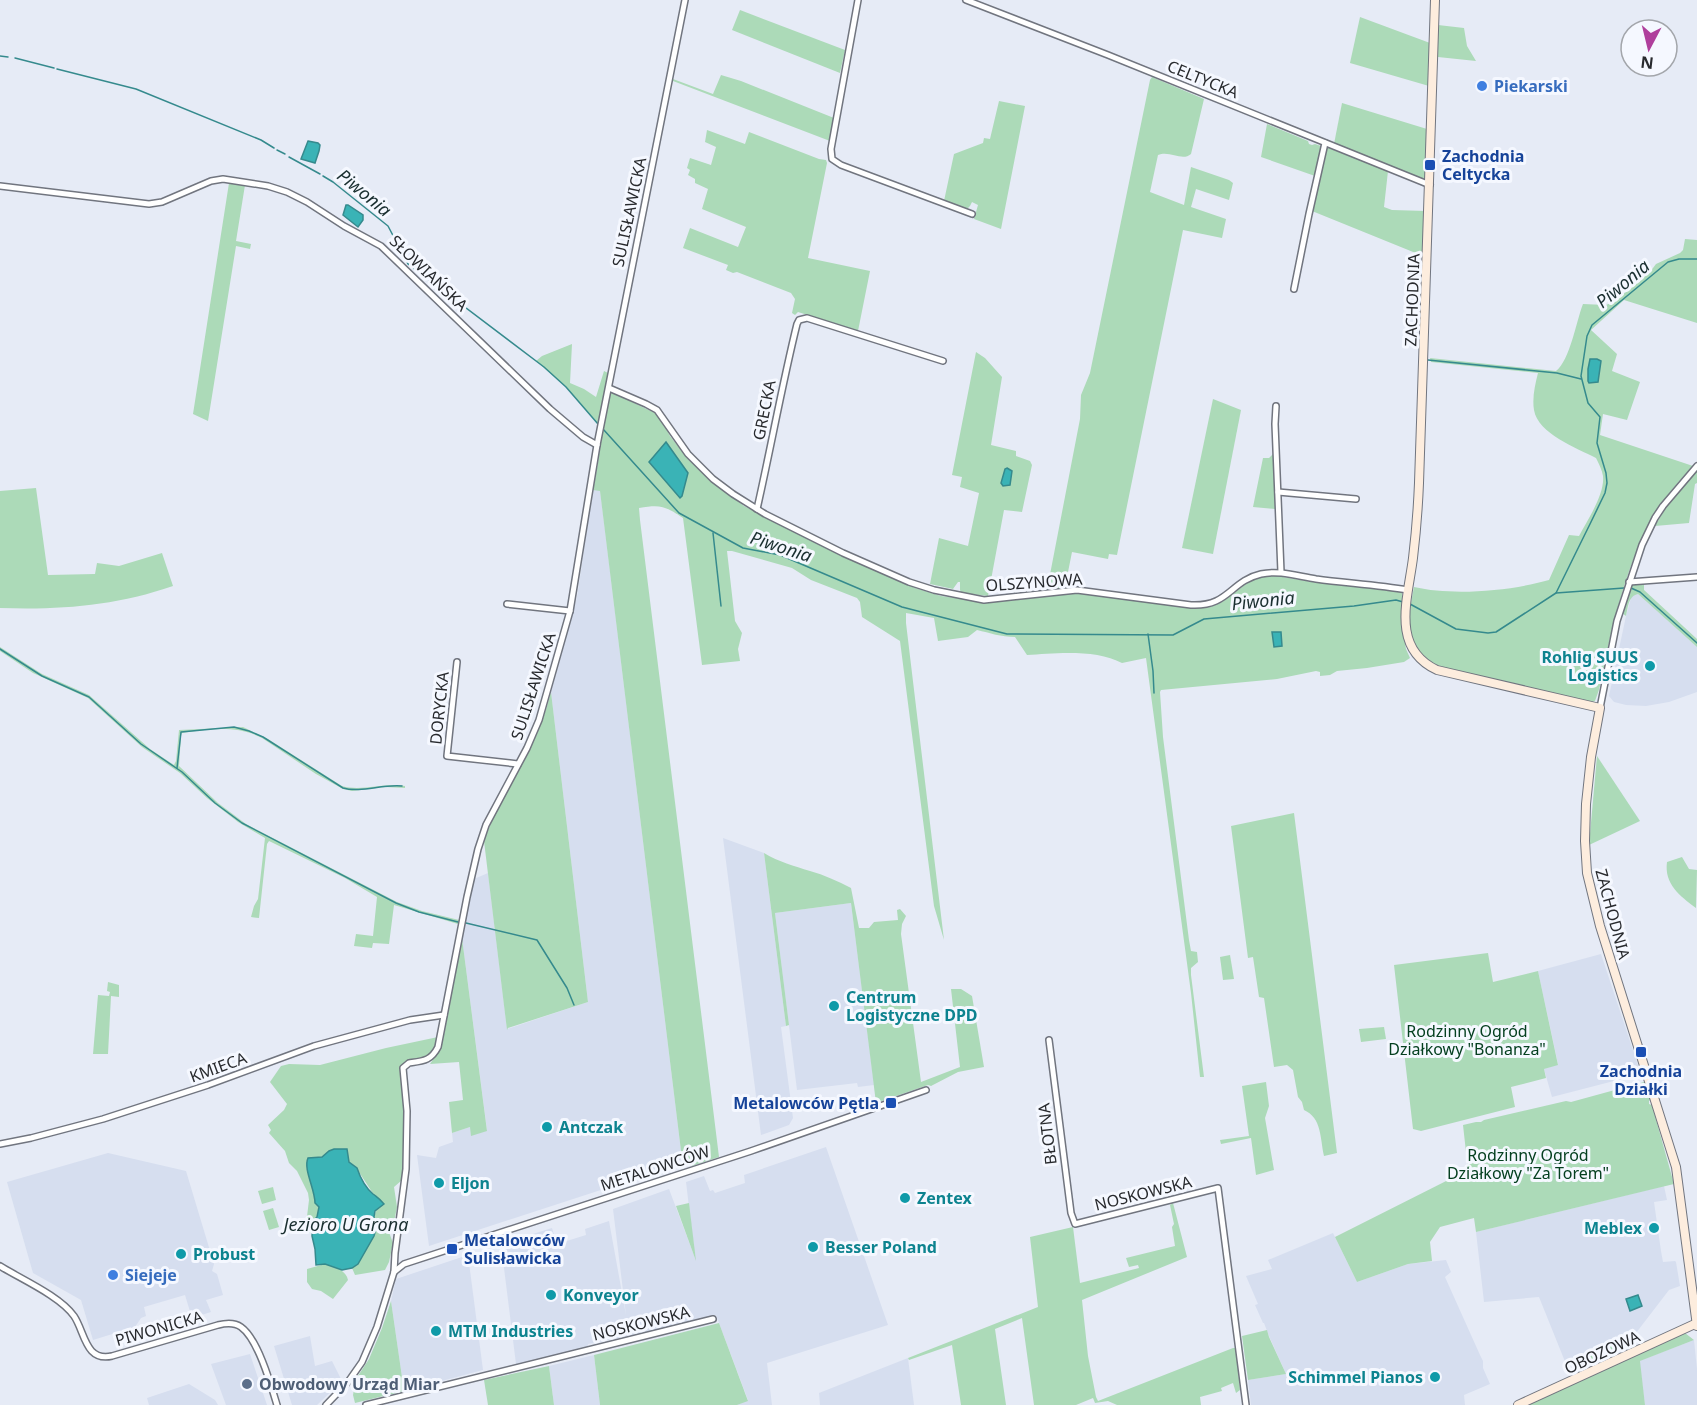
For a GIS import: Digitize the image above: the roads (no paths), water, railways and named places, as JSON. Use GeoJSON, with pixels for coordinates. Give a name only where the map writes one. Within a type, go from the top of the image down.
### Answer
{"type":"FeatureCollection","features":[{"type":"Feature","properties":{"kind":"street","name":"SULISŁAWICKA"},"geometry":{"type":"LineString","coordinates":[[328,1404],[362,1362],[377,1327],[394,1272],[405,1176],[407,1111],[404,1068],[409,1063],[426,1060],[433,1056],[440,1041],[478,849],[486,825],[533,733],[543,707],[570,611],[597,445],[628,280],[645,208],[685,0]]}},
{"type":"Feature","properties":{"kind":"street"},"geometry":{"type":"LineString","coordinates":[[858,0],[831,148],[832,159],[841,165],[972,214]]}},
{"type":"Feature","properties":{"kind":"street","name":"CELTYCKA"},"geometry":{"type":"LineString","coordinates":[[966,0],[1430,185]]}},
{"type":"Feature","properties":{"kind":"street","name":"ZACHODNIA"},"geometry":{"type":"LineString","coordinates":[[1435,0],[1417,517],[1406,603],[1406,625],[1410,643],[1418,657],[1429,666],[1449,673],[1600,708],[1591,757],[1586,804],[1587,873],[1600,926],[1676,1167],[1697,1324]]}},
{"type":"Feature","properties":{"kind":"street"},"geometry":{"type":"LineString","coordinates":[[1294,289],[1325,143]]}},
{"type":"Feature","properties":{"kind":"street","name":"SŁOWIAŃSKA"},"geometry":{"type":"LineString","coordinates":[[0,186],[149,204],[162,202],[211,181],[223,179],[240,180],[286,192],[308,202],[344,226],[381,246],[542,402],[574,430],[597,445]]}},
{"type":"Feature","properties":{"kind":"street","name":"GRECKA"},"geometry":{"type":"LineString","coordinates":[[757,509],[786,365],[797,324],[802,318],[943,361]]}},
{"type":"Feature","properties":{"kind":"street","name":"OLSZYNOWA"},"geometry":{"type":"LineString","coordinates":[[609,388],[657,410],[698,465],[722,486],[757,509],[858,560],[934,590],[978,599],[998,599],[1077,590],[1205,605],[1217,601],[1242,582],[1256,575],[1281,572],[1317,579],[1367,583],[1408,590]]}},
{"type":"Feature","properties":{"kind":"street"},"geometry":{"type":"LineString","coordinates":[[1276,406],[1281,572]]}},
{"type":"Feature","properties":{"kind":"street"},"geometry":{"type":"LineString","coordinates":[[1600,708],[1621,608],[1642,545],[1655,518],[1697,465]]}},
{"type":"Feature","properties":{"kind":"street"},"geometry":{"type":"LineString","coordinates":[[1278,492],[1356,499]]}},
{"type":"Feature","properties":{"kind":"street"},"geometry":{"type":"LineString","coordinates":[[1629,582],[1697,577]]}},
{"type":"Feature","properties":{"kind":"street"},"geometry":{"type":"LineString","coordinates":[[507,604],[570,611]]}},
{"type":"Feature","properties":{"kind":"street","name":"DORYCKA"},"geometry":{"type":"LineString","coordinates":[[458,662],[447,756],[519,764]]}},
{"type":"Feature","properties":{"kind":"street","name":"KMIECA"},"geometry":{"type":"LineString","coordinates":[[0,1144],[103,1119],[208,1085],[314,1046],[403,1022],[444,1015]]}},
{"type":"Feature","properties":{"kind":"street","name":"BŁOTNA"},"geometry":{"type":"LineString","coordinates":[[1049,1040],[1071,1213],[1075,1224]]}},
{"type":"Feature","properties":{"kind":"street","name":"METALOWCÓW"},"geometry":{"type":"LineString","coordinates":[[394,1272],[404,1264],[752,1151],[926,1090]]}},
{"type":"Feature","properties":{"kind":"street","name":"NOSKOWSKA"},"geometry":{"type":"LineString","coordinates":[[1075,1224],[1218,1188],[1246,1405]]}},
{"type":"Feature","properties":{"kind":"street","name":"PIWONICKA"},"geometry":{"type":"LineString","coordinates":[[0,1266],[61,1302],[77,1320],[90,1350],[103,1357],[226,1323],[236,1324],[246,1331],[263,1363],[277,1405]]}},
{"type":"Feature","properties":{"kind":"street","name":"NOSKOWSKA"},"geometry":{"type":"LineString","coordinates":[[366,1405],[712,1319]]}},
{"type":"Feature","properties":{"kind":"street","name":"OBOZOWA"},"geometry":{"type":"LineString","coordinates":[[1518,1405],[1697,1324]]}},
{"type":"Feature","properties":{"kind":"water"},"geometry":{"type":"Polygon","coordinates":[[[308,141],[320,145],[315,163],[301,159],[308,141]]]}},
{"type":"Feature","properties":{"kind":"water"},"geometry":{"type":"Polygon","coordinates":[[[346,205],[363,215],[363,220],[358,227],[343,215],[346,205]]]}},
{"type":"Feature","properties":{"kind":"water"},"geometry":{"type":"Polygon","coordinates":[[[1590,359],[1601,361],[1598,382],[1589,383],[1588,381],[1590,359]]]}},
{"type":"Feature","properties":{"kind":"water"},"geometry":{"type":"Polygon","coordinates":[[[666,442],[688,473],[680,498],[649,462],[666,442]]]}},
{"type":"Feature","properties":{"kind":"water"},"geometry":{"type":"Polygon","coordinates":[[[1007,468],[1012,471],[1010,485],[1003,486],[1001,483],[1007,468]]]}},
{"type":"Feature","properties":{"kind":"water"},"geometry":{"type":"Polygon","coordinates":[[[1272,632],[1281,632],[1282,646],[1274,647],[1272,632]]]}},
{"type":"Feature","properties":{"kind":"water","name":"Jezioro U Grona"},"geometry":{"type":"Polygon","coordinates":[[[334,1149],[347,1149],[349,1162],[357,1168],[368,1189],[384,1204],[375,1211],[374,1236],[358,1264],[342,1270],[325,1264],[316,1265],[312,1236],[313,1221],[317,1217],[319,1207],[315,1203],[307,1168],[308,1158],[322,1157],[334,1149]]]}},
{"type":"Feature","properties":{"kind":"water"},"geometry":{"type":"Polygon","coordinates":[[[1638,1295],[1642,1306],[1630,1311],[1626,1299],[1638,1295]]]}},
{"type":"Feature","properties":{"kind":"waterway","name":"Piwonia"},"geometry":{"type":"LineString","coordinates":[[0,56],[8,57]]}},
{"type":"Feature","properties":{"kind":"waterway","name":"Piwonia"},"geometry":{"type":"LineString","coordinates":[[15,58],[54,68]]}},
{"type":"Feature","properties":{"kind":"waterway","name":"Piwonia"},"geometry":{"type":"LineString","coordinates":[[57,69],[136,89],[261,140],[274,148]]}},
{"type":"Feature","properties":{"kind":"waterway","name":"Piwonia"},"geometry":{"type":"LineString","coordinates":[[277,150],[285,154]]}},
{"type":"Feature","properties":{"kind":"waterway","name":"Piwonia"},"geometry":{"type":"LineString","coordinates":[[289,157],[320,174]]}},
{"type":"Feature","properties":{"kind":"waterway","name":"Piwonia"},"geometry":{"type":"LineString","coordinates":[[323,176],[388,226],[408,264],[544,367],[566,387],[598,424]]}},
{"type":"Feature","properties":{"kind":"waterway","name":"Piwonia"},"geometry":{"type":"LineString","coordinates":[[1410,604],[1456,629],[1488,633],[1496,632],[1556,593],[1605,493],[1607,483],[1597,443],[1600,417],[1588,403],[1581,376],[1587,336],[1592,325],[1668,262],[1679,259],[1697,259]]}},
{"type":"Feature","properties":{"kind":"waterway"},"geometry":{"type":"LineString","coordinates":[[1428,360],[1557,373],[1581,379]]}},
{"type":"Feature","properties":{"kind":"waterway","name":"Piwonia"},"geometry":{"type":"LineString","coordinates":[[603,429],[679,513],[743,548],[780,555],[902,607],[1007,634],[1173,635],[1204,619],[1354,606],[1396,600],[1403,602]]}},
{"type":"Feature","properties":{"kind":"waterway"},"geometry":{"type":"LineString","coordinates":[[713,533],[721,606]]}},
{"type":"Feature","properties":{"kind":"waterway"},"geometry":{"type":"LineString","coordinates":[[1556,593],[1624,588]]}},
{"type":"Feature","properties":{"kind":"waterway"},"geometry":{"type":"LineString","coordinates":[[1631,588],[1640,592],[1697,643]]}},
{"type":"Feature","properties":{"kind":"waterway"},"geometry":{"type":"LineString","coordinates":[[1148,634],[1154,693]]}},
{"type":"Feature","properties":{"kind":"waterway"},"geometry":{"type":"LineString","coordinates":[[0,649],[42,676],[89,697],[141,744],[182,772],[215,803],[242,823],[396,903],[419,912],[458,922]]}},
{"type":"Feature","properties":{"kind":"waterway"},"geometry":{"type":"LineString","coordinates":[[177,768],[181,732],[234,727],[263,737],[343,788],[357,790],[402,786]]}},
{"type":"Feature","properties":{"kind":"waterway"},"geometry":{"type":"LineString","coordinates":[[466,923],[537,940],[567,988],[574,1005]]}},
{"type":"Feature","properties":{"kind":"place","name":"Piekarski"},"geometry":{"type":"Point","coordinates":[1482,86]}},
{"type":"Feature","properties":{"kind":"place","name":"Zachodnia Celtycka"},"geometry":{"type":"Point","coordinates":[1430,165]}},
{"type":"Feature","properties":{"kind":"place","name":"Rohlig SUUS Logistics"},"geometry":{"type":"Point","coordinates":[1650,666]}},
{"type":"Feature","properties":{"kind":"place","name":"Centrum Logistyczne DPD"},"geometry":{"type":"Point","coordinates":[834,1006]}},
{"type":"Feature","properties":{"kind":"place","name":"Zachodnia Działki"},"geometry":{"type":"Point","coordinates":[1641,1052]}},
{"type":"Feature","properties":{"kind":"place","name":"Metalowców Pętla"},"geometry":{"type":"Point","coordinates":[891,1103]}},
{"type":"Feature","properties":{"kind":"place","name":"Antczak"},"geometry":{"type":"Point","coordinates":[547,1127]}},
{"type":"Feature","properties":{"kind":"place","name":"Eljon"},"geometry":{"type":"Point","coordinates":[439,1183]}},
{"type":"Feature","properties":{"kind":"place","name":"Zentex"},"geometry":{"type":"Point","coordinates":[905,1198]}},
{"type":"Feature","properties":{"kind":"place","name":"Meblex"},"geometry":{"type":"Point","coordinates":[1654,1228]}},
{"type":"Feature","properties":{"kind":"place","name":"Besser Poland"},"geometry":{"type":"Point","coordinates":[813,1247]}},
{"type":"Feature","properties":{"kind":"place","name":"Metalowców Sulisławicka"},"geometry":{"type":"Point","coordinates":[452,1249]}},
{"type":"Feature","properties":{"kind":"place","name":"Probust"},"geometry":{"type":"Point","coordinates":[181,1254]}},
{"type":"Feature","properties":{"kind":"place","name":"Siejeje"},"geometry":{"type":"Point","coordinates":[113,1275]}},
{"type":"Feature","properties":{"kind":"place","name":"Konveyor"},"geometry":{"type":"Point","coordinates":[551,1295]}},
{"type":"Feature","properties":{"kind":"place","name":"MTM Industries"},"geometry":{"type":"Point","coordinates":[436,1331]}},
{"type":"Feature","properties":{"kind":"place","name":"Schimmel Pianos"},"geometry":{"type":"Point","coordinates":[1435,1377]}},
{"type":"Feature","properties":{"kind":"place","name":"Obwodowy Urząd Miar"},"geometry":{"type":"Point","coordinates":[247,1384]}},
{"type":"Feature","properties":{"kind":"park label","name":"Rodzinny Ogród Działkowy \"Bonanza\""},"geometry":{"type":"Point","coordinates":[1467,1040]}},
{"type":"Feature","properties":{"kind":"park label","name":"Rodzinny Ogród Działkowy \"Za Torem\""},"geometry":{"type":"Point","coordinates":[1528,1164]}}]}
